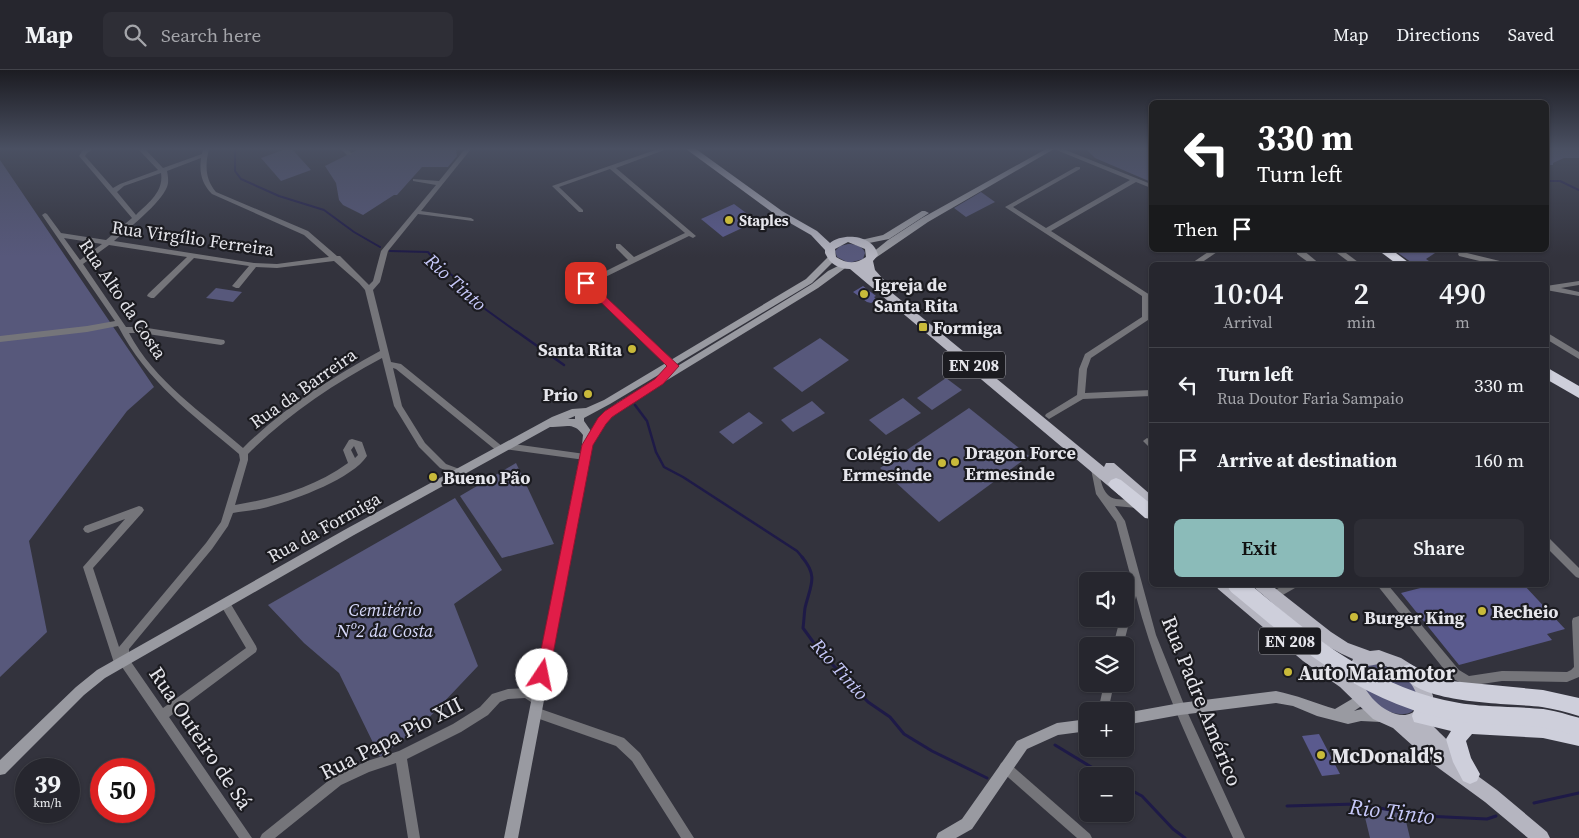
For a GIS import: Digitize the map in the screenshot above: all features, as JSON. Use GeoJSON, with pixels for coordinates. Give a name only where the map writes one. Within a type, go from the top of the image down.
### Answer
{"type":"FeatureCollection","features":[{"type":"Feature","properties":{"kind":"highway"},"geometry":{"type":"LineString","coordinates":[[1375,252],[1390,262]]}},
{"type":"Feature","properties":{"kind":"highway"},"geometry":{"type":"LineString","coordinates":[[1387,252],[1402,262]]}},
{"type":"Feature","properties":{"kind":"highway"},"geometry":{"type":"LineString","coordinates":[[1549,362],[1579,381]]}},
{"type":"Feature","properties":{"kind":"highway"},"geometry":{"type":"LineString","coordinates":[[1549,374],[1579,393]]}},
{"type":"Feature","properties":{"kind":"highway"},"geometry":{"type":"LineString","coordinates":[[1116,484],[1148,509]]}},
{"type":"Feature","properties":{"kind":"highway"},"geometry":{"type":"LineString","coordinates":[[1239,587],[1315,650],[1344,670],[1381,690],[1415,702],[1447,710],[1474,715],[1540,718],[1579,727]]}},
{"type":"Feature","properties":{"kind":"highway"},"geometry":{"type":"LineString","coordinates":[[1251,587],[1336,655],[1379,679],[1402,689],[1468,704],[1535,708],[1579,718]]}},
{"type":"Feature","properties":{"kind":"highway"},"geometry":{"type":"LineString","coordinates":[[1410,672],[1431,685],[1461,692],[1530,696],[1579,707]]}},
{"type":"Feature","properties":{"kind":"highway"},"geometry":{"type":"LineString","coordinates":[[1419,718],[1468,725],[1543,729],[1579,736]]}},
{"type":"Feature","properties":{"kind":"highway"},"geometry":{"type":"LineString","coordinates":[[1468,725],[1456,739],[1463,762],[1470,774]]}},
{"type":"Feature","properties":{"kind":"main road","name":"EN 208"},"geometry":{"type":"LineString","coordinates":[[741,185],[779,212],[814,233],[840,240],[848,239],[864,242],[872,251],[869,259],[870,272],[1049,416],[1148,509]]}},
{"type":"Feature","properties":{"kind":"main road"},"geometry":{"type":"LineString","coordinates":[[864,242],[886,237],[975,185]]}},
{"type":"Feature","properties":{"kind":"main road"},"geometry":{"type":"LineString","coordinates":[[586,451],[601,422],[620,405],[815,286],[830,273],[869,259],[890,242],[925,220],[988,185]]}},
{"type":"Feature","properties":{"kind":"main road","name":"EN 208"},"geometry":{"type":"LineString","coordinates":[[814,233],[830,253],[849,266],[1094,464],[1116,484]]}},
{"type":"Feature","properties":{"kind":"main road"},"geometry":{"type":"LineString","coordinates":[[830,253],[840,240]]}},
{"type":"Feature","properties":{"kind":"main road","name":"Rua da Formiga"},"geometry":{"type":"LineString","coordinates":[[0,768],[80,691],[101,674],[562,416],[602,406],[809,280],[830,253]]}},
{"type":"Feature","properties":{"kind":"main road"},"geometry":{"type":"LineString","coordinates":[[511,838],[586,451],[588,434],[578,419],[588,411],[600,413],[601,422]]}},
{"type":"Feature","properties":{"kind":"main road","name":"Rua da Formiga"},"geometry":{"type":"LineString","coordinates":[[542,427],[565,422],[590,428],[601,422]]}},
{"type":"Feature","properties":{"kind":"main road","name":"EN 208"},"geometry":{"type":"LineString","coordinates":[[1226,587],[1301,651],[1346,682],[1360,697],[1491,796],[1541,838]]}},
{"type":"Feature","properties":{"kind":"main road","name":"EN 208"},"geometry":{"type":"LineString","coordinates":[[1263,587],[1326,637],[1343,648],[1369,658],[1389,660],[1410,672],[1424,691],[1427,701],[1426,710],[1419,718],[1432,738],[1491,796]]}},
{"type":"Feature","properties":{"kind":"main road"},"geometry":{"type":"LineString","coordinates":[[1337,714],[1360,697],[1354,684],[1353,675],[1355,667],[1361,661],[1369,658]]}},
{"type":"Feature","properties":{"kind":"main road"},"geometry":{"type":"LineString","coordinates":[[1134,717],[1180,708],[1276,697],[1293,700],[1317,710],[1348,718],[1360,715],[1408,722],[1419,718]]}},
{"type":"Feature","properties":{"kind":"main road"},"geometry":{"type":"LineString","coordinates":[[943,838],[967,824],[1022,745],[1057,728],[1079,726]]}},
{"type":"Feature","properties":{"kind":"street"},"geometry":{"type":"LineString","coordinates":[[108,187],[122,185]]}},
{"type":"Feature","properties":{"kind":"street"},"geometry":{"type":"LineString","coordinates":[[115,195],[114,191],[122,185]]}},
{"type":"Feature","properties":{"kind":"street"},"geometry":{"type":"LineString","coordinates":[[79,263],[91,257],[135,218],[162,192],[165,185]]}},
{"type":"Feature","properties":{"kind":"street"},"geometry":{"type":"LineString","coordinates":[[206,185],[214,193],[306,233],[362,281],[369,290],[398,406],[422,445],[442,466],[459,472]]}},
{"type":"Feature","properties":{"kind":"street"},"geometry":{"type":"LineString","coordinates":[[369,290],[376,282],[386,252],[438,185]]}},
{"type":"Feature","properties":{"kind":"street"},"geometry":{"type":"LineString","coordinates":[[558,185],[555,186],[581,211]]}},
{"type":"Feature","properties":{"kind":"street"},"geometry":{"type":"LineString","coordinates":[[588,285],[694,236],[632,185]]}},
{"type":"Feature","properties":{"kind":"street"},"geometry":{"type":"LineString","coordinates":[[1048,185],[1008,207],[1148,294]]}},
{"type":"Feature","properties":{"kind":"street"},"geometry":{"type":"LineString","coordinates":[[1047,231],[1127,185]]}},
{"type":"Feature","properties":{"kind":"street"},"geometry":{"type":"LineString","coordinates":[[108,187],[135,218]]}},
{"type":"Feature","properties":{"kind":"street"},"geometry":{"type":"LineString","coordinates":[[417,212],[471,220]]}},
{"type":"Feature","properties":{"kind":"street","name":"Rua Alto da Costa"},"geometry":{"type":"LineString","coordinates":[[45,215],[122,326],[137,354],[153,373],[243,453]]}},
{"type":"Feature","properties":{"kind":"street"},"geometry":{"type":"LineString","coordinates":[[588,285],[633,260],[690,233]]}},
{"type":"Feature","properties":{"kind":"street","name":"Rua Virgílio Ferreira"},"geometry":{"type":"LineString","coordinates":[[60,235],[254,265],[277,266],[337,258]]}},
{"type":"Feature","properties":{"kind":"street"},"geometry":{"type":"LineString","coordinates":[[66,245],[81,238]]}},
{"type":"Feature","properties":{"kind":"street"},"geometry":{"type":"LineString","coordinates":[[618,246],[633,260]]}},
{"type":"Feature","properties":{"kind":"street","name":"Rua Virgílio Ferreira"},"geometry":{"type":"LineString","coordinates":[[300,262],[326,249]]}},
{"type":"Feature","properties":{"kind":"street"},"geometry":{"type":"LineString","coordinates":[[1198,262],[1213,252]]}},
{"type":"Feature","properties":{"kind":"street"},"geometry":{"type":"LineString","coordinates":[[1300,252],[1314,262]]}},
{"type":"Feature","properties":{"kind":"street"},"geometry":{"type":"LineString","coordinates":[[1340,252],[1354,262]]}},
{"type":"Feature","properties":{"kind":"street"},"geometry":{"type":"LineString","coordinates":[[1464,252],[1462,254],[1493,262]]}},
{"type":"Feature","properties":{"kind":"street"},"geometry":{"type":"LineString","coordinates":[[151,296],[193,255]]}},
{"type":"Feature","properties":{"kind":"street"},"geometry":{"type":"LineString","coordinates":[[236,286],[254,265]]}},
{"type":"Feature","properties":{"kind":"street"},"geometry":{"type":"LineString","coordinates":[[1549,286],[1579,282]]}},
{"type":"Feature","properties":{"kind":"street"},"geometry":{"type":"LineString","coordinates":[[588,285],[672,364],[678,365],[697,358]]}},
{"type":"Feature","properties":{"kind":"street"},"geometry":{"type":"LineString","coordinates":[[1549,288],[1579,294]]}},
{"type":"Feature","properties":{"kind":"street"},"geometry":{"type":"LineString","coordinates":[[1081,396],[1083,369],[1088,356],[1149,319]]}},
{"type":"Feature","properties":{"kind":"street"},"geometry":{"type":"LineString","coordinates":[[0,339],[122,326],[222,342]]}},
{"type":"Feature","properties":{"kind":"street"},"geometry":{"type":"LineString","coordinates":[[1549,337],[1579,356]]}},
{"type":"Feature","properties":{"kind":"street","name":"Rua da Barreira"},"geometry":{"type":"LineString","coordinates":[[243,453],[270,428],[314,396],[384,353]]}},
{"type":"Feature","properties":{"kind":"street"},"geometry":{"type":"LineString","coordinates":[[659,382],[673,368],[672,364]]}},
{"type":"Feature","properties":{"kind":"street"},"geometry":{"type":"LineString","coordinates":[[388,365],[398,366],[504,448],[586,451]]}},
{"type":"Feature","properties":{"kind":"street"},"geometry":{"type":"LineString","coordinates":[[1049,416],[1081,396],[1149,393]]}},
{"type":"Feature","properties":{"kind":"street"},"geometry":{"type":"LineString","coordinates":[[122,662],[124,647],[209,546],[225,523],[244,460],[243,453]]}},
{"type":"Feature","properties":{"kind":"street","name":"Rua Padre Américo"},"geometry":{"type":"LineString","coordinates":[[1094,464],[1096,480],[1101,494],[1120,521]]}},
{"type":"Feature","properties":{"kind":"street"},"geometry":{"type":"LineString","coordinates":[[230,510],[272,502],[314,486],[353,465]]}},
{"type":"Feature","properties":{"kind":"street"},"geometry":{"type":"LineString","coordinates":[[442,466],[445,480]]}},
{"type":"Feature","properties":{"kind":"street"},"geometry":{"type":"LineString","coordinates":[[1101,494],[1113,502],[1127,502],[1148,509]]}},
{"type":"Feature","properties":{"kind":"street","name":"Rua Padre Américo"},"geometry":{"type":"LineString","coordinates":[[1121,503],[1120,521],[1151,635],[1180,708],[1239,838]]}},
{"type":"Feature","properties":{"kind":"street","name":"Rua Outeiro de Sá"},"geometry":{"type":"LineString","coordinates":[[88,529],[139,510],[88,567],[122,662],[162,716],[246,838]]}},
{"type":"Feature","properties":{"kind":"street"},"geometry":{"type":"LineString","coordinates":[[1549,544],[1579,574]]}},
{"type":"Feature","properties":{"kind":"street","name":"Rua Padre Américo"},"geometry":{"type":"LineString","coordinates":[[1120,637],[1135,577]]}},
{"type":"Feature","properties":{"kind":"street"},"geometry":{"type":"LineString","coordinates":[[1274,596],[1289,587]]}},
{"type":"Feature","properties":{"kind":"street"},"geometry":{"type":"LineString","coordinates":[[1384,587],[1455,674],[1468,681],[1502,676],[1567,677],[1575,674],[1579,668],[1577,621],[1579,621]]}},
{"type":"Feature","properties":{"kind":"street"},"geometry":{"type":"LineString","coordinates":[[162,716],[252,649],[225,604]]}},
{"type":"Feature","properties":{"kind":"street","name":"Rua Papa Pio XII"},"geometry":{"type":"LineString","coordinates":[[266,838],[337,781],[367,767],[401,756],[457,728],[484,711],[496,698],[508,694],[527,693],[536,707],[620,742],[636,757],[688,838]]}},
{"type":"Feature","properties":{"kind":"street"},"geometry":{"type":"LineString","coordinates":[[401,756],[414,838]]}},
{"type":"Feature","properties":{"kind":"street"},"geometry":{"type":"LineString","coordinates":[[1005,767],[1086,838]]}},
{"type":"Feature","properties":{"kind":"green space"},"geometry":{"type":"Polygon","coordinates":[[[0,185],[17,185],[154,387],[127,411],[29,541],[47,632],[0,677],[0,185]]]}},
{"type":"Feature","properties":{"kind":"green space"},"geometry":{"type":"Polygon","coordinates":[[[336,185],[406,185],[397,195],[394,195],[363,215],[343,205],[339,200],[336,185]]]}},
{"type":"Feature","properties":{"kind":"green space"},"geometry":{"type":"Polygon","coordinates":[[[981,192],[995,202],[966,217],[954,208],[981,192]]]}},
{"type":"Feature","properties":{"kind":"green space"},"geometry":{"type":"Polygon","coordinates":[[[848,244],[861,247],[865,253],[863,259],[849,263],[837,257],[835,251],[840,246],[848,244]]]}},
{"type":"Feature","properties":{"kind":"green space"},"geometry":{"type":"Polygon","coordinates":[[[1397,252],[1436,252],[1426,259],[1430,262],[1411,262],[1397,252]]]}},
{"type":"Feature","properties":{"kind":"green space"},"geometry":{"type":"Polygon","coordinates":[[[216,288],[242,292],[233,302],[206,298],[216,288]]]}},
{"type":"Feature","properties":{"kind":"green space"},"geometry":{"type":"Polygon","coordinates":[[[820,338],[849,360],[802,392],[773,368],[820,338]]]}},
{"type":"Feature","properties":{"kind":"green space"},"geometry":{"type":"Polygon","coordinates":[[[946,378],[962,390],[932,410],[917,398],[946,378]]]}},
{"type":"Feature","properties":{"kind":"green space"},"geometry":{"type":"Polygon","coordinates":[[[903,398],[921,413],[886,435],[869,420],[903,398]]]}},
{"type":"Feature","properties":{"kind":"green space"},"geometry":{"type":"Polygon","coordinates":[[[812,401],[825,413],[793,432],[781,420],[812,401]]]}},
{"type":"Feature","properties":{"kind":"green space","name":"Dragon Force Ermesinde"},"geometry":{"type":"Polygon","coordinates":[[[969,408],[1029,456],[939,522],[880,468],[969,408]]]}},
{"type":"Feature","properties":{"kind":"green space"},"geometry":{"type":"Polygon","coordinates":[[[749,412],[763,423],[733,444],[719,432],[749,412]]]}},
{"type":"Feature","properties":{"kind":"green space"},"geometry":{"type":"Polygon","coordinates":[[[516,463],[554,544],[502,558],[460,496],[516,463]]]}},
{"type":"Feature","properties":{"kind":"green space","name":"Cemitério Nº2 da Costa"},"geometry":{"type":"Polygon","coordinates":[[[455,498],[502,570],[454,604],[478,666],[423,724],[380,757],[339,673],[304,643],[268,605],[455,498]]]}},
{"type":"Feature","properties":{"kind":"green space"},"geometry":{"type":"Polygon","coordinates":[[[1373,664],[1398,672],[1412,684],[1417,692],[1418,700],[1411,712],[1406,714],[1392,713],[1370,700],[1360,674],[1373,664]]]}},
{"type":"Feature","properties":{"kind":"green space"},"geometry":{"type":"Polygon","coordinates":[[[1362,805],[1404,813],[1410,838],[1370,838],[1362,805]]]}},
{"type":"Feature","properties":{"kind":"building","name":"Staples"},"geometry":{"type":"Polygon","coordinates":[[[734,204],[757,221],[723,237],[701,219],[734,204]]]}},
{"type":"Feature","properties":{"kind":"building","name":"Igreja de Santa Rita"},"geometry":{"type":"Polygon","coordinates":[[[863,286],[876,296],[874,297],[877,300],[871,303],[867,302],[853,292],[863,286]]]}},
{"type":"Feature","properties":{"kind":"building","name":"Recheio"},"geometry":{"type":"Polygon","coordinates":[[[1424,587],[1526,587],[1565,629],[1547,634],[1552,640],[1459,665],[1401,593],[1424,587]]]}},
{"type":"Feature","properties":{"kind":"building","name":"McDonald's"},"geometry":{"type":"Polygon","coordinates":[[[1319,734],[1340,774],[1322,776],[1302,736],[1319,734]]]}},
{"type":"Feature","properties":{"kind":"waterway","name":"Rio Tinto"},"geometry":{"type":"LineString","coordinates":[[254,185],[279,196],[324,210],[354,232],[380,247]]}},
{"type":"Feature","properties":{"kind":"waterway"},"geometry":{"type":"LineString","coordinates":[[1568,185],[1579,190]]}},
{"type":"Feature","properties":{"kind":"waterway","name":"Rio Tinto"},"geometry":{"type":"LineString","coordinates":[[390,251],[428,252],[437,263],[470,290],[474,301],[517,332]]}},
{"type":"Feature","properties":{"kind":"waterway","name":"Rio Tinto"},"geometry":{"type":"LineString","coordinates":[[516,331],[564,365]]}},
{"type":"Feature","properties":{"kind":"waterway","name":"Rio Tinto"},"geometry":{"type":"LineString","coordinates":[[635,405],[647,421],[656,452],[664,467],[683,477],[797,551],[803,558]]}},
{"type":"Feature","properties":{"kind":"waterway","name":"Rio Tinto"},"geometry":{"type":"LineString","coordinates":[[802,557],[812,576],[803,628],[819,650],[868,702],[890,717],[904,734],[932,751],[987,778]]}},
{"type":"Feature","properties":{"kind":"waterway","name":"Rio Tinto"},"geometry":{"type":"LineString","coordinates":[[1055,745],[1091,767]]}},
{"type":"Feature","properties":{"kind":"waterway","name":"Rio Tinto"},"geometry":{"type":"LineString","coordinates":[[1134,792],[1142,796],[1173,829],[1185,838]]}},
{"type":"Feature","properties":{"kind":"waterway","name":"Rio Tinto"},"geometry":{"type":"LineString","coordinates":[[1534,803],[1579,793]]}},
{"type":"Feature","properties":{"kind":"waterway","name":"Rio Tinto"},"geometry":{"type":"LineString","coordinates":[[1287,806],[1356,804],[1425,816],[1487,819],[1496,816]]}},
{"type":"Feature","properties":{"kind":"place","name":"Staples"},"geometry":{"type":"Point","coordinates":[729,220]}},
{"type":"Feature","properties":{"kind":"place","name":"Igreja de Santa Rita"},"geometry":{"type":"Point","coordinates":[864,294]}},
{"type":"Feature","properties":{"kind":"place","name":"Formiga"},"geometry":{"type":"Point","coordinates":[923,327]}},
{"type":"Feature","properties":{"kind":"place","name":"Santa Rita"},"geometry":{"type":"Point","coordinates":[632,349]}},
{"type":"Feature","properties":{"kind":"place","name":"Prio"},"geometry":{"type":"Point","coordinates":[588,394]}},
{"type":"Feature","properties":{"kind":"place","name":"Dragon Force Ermesinde"},"geometry":{"type":"Point","coordinates":[955,462]}},
{"type":"Feature","properties":{"kind":"place","name":"Colégio de Ermesinde"},"geometry":{"type":"Point","coordinates":[942,463]}},
{"type":"Feature","properties":{"kind":"place","name":"Bueno Pão"},"geometry":{"type":"Point","coordinates":[433,477]}},
{"type":"Feature","properties":{"kind":"place","name":"Recheio"},"geometry":{"type":"Point","coordinates":[1482,611]}},
{"type":"Feature","properties":{"kind":"place","name":"Burger King"},"geometry":{"type":"Point","coordinates":[1354,617]}},
{"type":"Feature","properties":{"kind":"place","name":"Auto Maiamotor"},"geometry":{"type":"Point","coordinates":[1288,672]}},
{"type":"Feature","properties":{"kind":"place","name":"McDonald's"},"geometry":{"type":"Point","coordinates":[1321,755]}},
{"type":"Feature","properties":{"kind":"route"},"geometry":{"type":"LineString","coordinates":[[542,675],[590,439],[609,414],[620,405],[659,382],[674,366],[586,283]]}}]}
